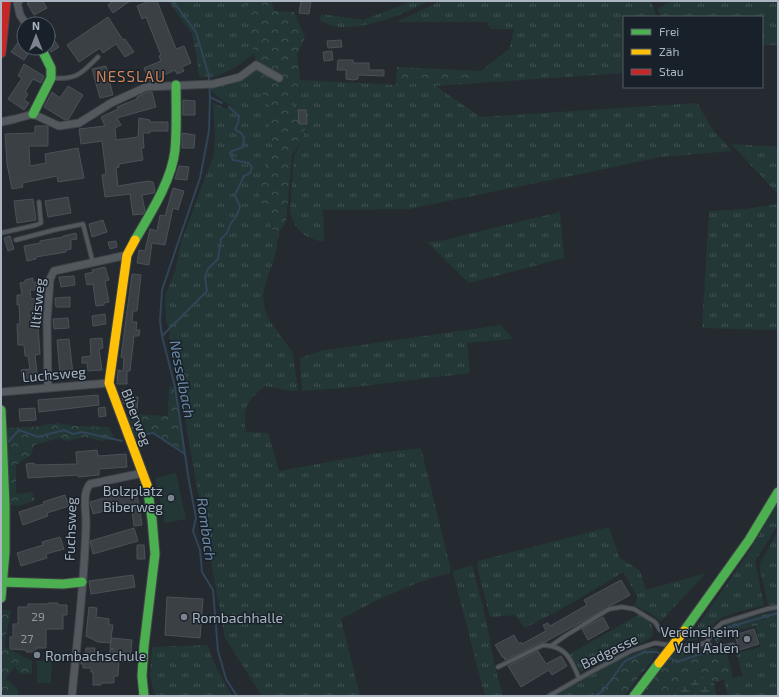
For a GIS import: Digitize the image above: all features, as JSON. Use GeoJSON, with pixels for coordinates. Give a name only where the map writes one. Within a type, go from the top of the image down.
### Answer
{"type":"FeatureCollection","features":[{"type":"Feature","properties":{"kind":"street"},"geometry":{"type":"LineString","coordinates":[[1,53],[6,1]]}},
{"type":"Feature","properties":{"kind":"street"},"geometry":{"type":"LineString","coordinates":[[18,1],[21,16]]}},
{"type":"Feature","properties":{"kind":"street"},"geometry":{"type":"LineString","coordinates":[[33,114],[51,78],[51,68],[45,56]]}},
{"type":"Feature","properties":{"kind":"street"},"geometry":{"type":"LineString","coordinates":[[1,122],[33,114],[59,126],[79,123],[111,103],[146,87],[210,84],[240,77],[256,64],[279,78]]}},
{"type":"Feature","properties":{"kind":"street","name":"Biberweg"},"geometry":{"type":"LineString","coordinates":[[144,696],[142,676],[144,646],[155,554],[148,490],[109,383],[127,255],[157,203],[171,169],[175,151],[176,85]]}},
{"type":"Feature","properties":{"kind":"street","name":"Iltisweg"},"geometry":{"type":"LineString","coordinates":[[48,387],[47,321],[50,279],[54,271],[127,255]]}},
{"type":"Feature","properties":{"kind":"street","name":"Luchsweg"},"geometry":{"type":"LineString","coordinates":[[1,392],[109,383]]}},
{"type":"Feature","properties":{"kind":"street"},"geometry":{"type":"LineString","coordinates":[[1,410],[6,512],[1,598]]}},
{"type":"Feature","properties":{"kind":"street","name":"Fuchsweg"},"geometry":{"type":"LineString","coordinates":[[72,696],[82,582],[86,523],[86,490],[90,484],[143,473]]}},
{"type":"Feature","properties":{"kind":"street"},"geometry":{"type":"LineString","coordinates":[[634,696],[684,631],[749,540],[778,492]]}},
{"type":"Feature","properties":{"kind":"street"},"geometry":{"type":"LineString","coordinates":[[2,582],[63,584],[82,582]]}},
{"type":"Feature","properties":{"kind":"lane"},"geometry":{"type":"LineString","coordinates":[[51,78],[65,79],[77,76],[98,56]]}},
{"type":"Feature","properties":{"kind":"lane"},"geometry":{"type":"LineString","coordinates":[[1,233],[41,223],[39,202]]}},
{"type":"Feature","properties":{"kind":"lane"},"geometry":{"type":"LineString","coordinates":[[16,240],[83,224],[93,263]]}},
{"type":"Feature","properties":{"kind":"lane"},"geometry":{"type":"LineString","coordinates":[[552,646],[565,636],[609,609],[622,606],[648,617],[655,622],[660,630]]}},
{"type":"Feature","properties":{"kind":"lane"},"geometry":{"type":"LineString","coordinates":[[733,645],[714,650],[706,642],[713,631],[722,623],[778,607]]}},
{"type":"Feature","properties":{"kind":"lane","name":"Badgasse"},"geometry":{"type":"LineString","coordinates":[[549,696],[579,678],[622,656],[646,646],[655,643],[688,648],[700,646],[706,642]]}},
{"type":"Feature","properties":{"kind":"lane"},"geometry":{"type":"LineString","coordinates":[[498,667],[543,645],[552,646],[560,648],[568,655],[579,678]]}},
{"type":"Feature","properties":{"kind":"green space"},"geometry":{"type":"Polygon","coordinates":[[[168,1],[245,1],[255,53],[236,67],[215,77],[199,77],[192,34],[168,1]]]}},
{"type":"Feature","properties":{"kind":"green space"},"geometry":{"type":"Polygon","coordinates":[[[245,1],[271,1],[275,11],[294,12],[305,37],[297,55],[300,80],[299,95],[291,101],[294,110],[298,110],[299,124],[307,124],[302,140],[292,155],[286,222],[279,232],[273,230],[263,209],[257,186],[271,159],[273,143],[268,118],[270,106],[263,98],[261,82],[250,73],[256,64],[245,1]]]}},
{"type":"Feature","properties":{"kind":"green space"},"geometry":{"type":"Polygon","coordinates":[[[412,1],[430,1],[386,20],[362,26],[338,27],[320,21],[321,14],[363,20],[412,1]]]}},
{"type":"Feature","properties":{"kind":"green space"},"geometry":{"type":"Polygon","coordinates":[[[441,1],[651,1],[657,16],[623,16],[623,73],[435,86],[481,117],[697,103],[713,130],[732,151],[660,157],[409,209],[323,210],[324,242],[306,236],[298,229],[290,211],[294,156],[302,140],[307,124],[306,110],[294,110],[291,101],[299,95],[300,80],[396,85],[482,77],[481,71],[509,49],[514,29],[491,29],[487,22],[396,22],[441,1]]]}},
{"type":"Feature","properties":{"kind":"green space"},"geometry":{"type":"Polygon","coordinates":[[[672,1],[778,1],[778,45],[763,45],[763,16],[661,16],[657,9],[672,1]]]}},
{"type":"Feature","properties":{"kind":"green space"},"geometry":{"type":"Polygon","coordinates":[[[397,67],[481,71],[482,77],[396,85],[397,67]]]}},
{"type":"Feature","properties":{"kind":"green space"},"geometry":{"type":"Polygon","coordinates":[[[250,73],[261,82],[263,98],[270,106],[268,118],[273,149],[267,167],[257,186],[273,230],[279,232],[275,256],[265,285],[263,296],[265,310],[268,318],[293,353],[298,391],[265,386],[254,396],[247,406],[245,417],[246,432],[268,433],[279,471],[378,453],[421,448],[450,566],[450,573],[407,587],[341,619],[360,696],[262,696],[225,638],[189,443],[182,395],[169,337],[170,330],[166,322],[165,296],[175,272],[181,242],[213,157],[215,138],[213,103],[227,109],[231,106],[209,88],[235,81],[250,73]]]}},
{"type":"Feature","properties":{"kind":"green space"},"geometry":{"type":"Polygon","coordinates":[[[731,144],[778,147],[778,194],[731,144]]]}},
{"type":"Feature","properties":{"kind":"green space"},"geometry":{"type":"Polygon","coordinates":[[[778,204],[778,330],[702,328],[709,211],[745,209],[778,204]]]}},
{"type":"Feature","properties":{"kind":"green space"},"geometry":{"type":"Polygon","coordinates":[[[560,212],[564,258],[469,283],[427,242],[440,241],[560,212]]]}},
{"type":"Feature","properties":{"kind":"green space"},"geometry":{"type":"Polygon","coordinates":[[[501,325],[513,339],[467,343],[470,373],[355,387],[302,391],[300,358],[320,351],[501,325]]]}},
{"type":"Feature","properties":{"kind":"green space"},"geometry":{"type":"Polygon","coordinates":[[[169,386],[175,387],[185,454],[153,433],[130,439],[123,420],[133,414],[168,416],[169,386]]]}},
{"type":"Feature","properties":{"kind":"green space"},"geometry":{"type":"Polygon","coordinates":[[[57,423],[75,426],[109,427],[115,439],[102,441],[85,437],[67,441],[59,438],[34,445],[31,455],[16,465],[16,494],[32,492],[35,500],[19,506],[9,505],[7,428],[34,427],[57,423]]]}},
{"type":"Feature","properties":{"kind":"green space","name":"Bolzplatz Biberweg"},"geometry":{"type":"Polygon","coordinates":[[[176,473],[186,519],[165,523],[155,478],[176,473]]]}},
{"type":"Feature","properties":{"kind":"green space"},"geometry":{"type":"Polygon","coordinates":[[[778,502],[778,525],[755,561],[764,606],[733,613],[724,617],[714,624],[699,639],[687,641],[747,555],[778,502]]]}},
{"type":"Feature","properties":{"kind":"green space"},"geometry":{"type":"Polygon","coordinates":[[[609,527],[619,557],[640,571],[646,590],[706,573],[661,621],[650,613],[635,606],[637,596],[623,572],[572,603],[525,628],[515,615],[490,617],[477,566],[478,561],[609,527]]]}},
{"type":"Feature","properties":{"kind":"green space"},"geometry":{"type":"Polygon","coordinates":[[[778,531],[778,604],[771,606],[768,604],[760,570],[760,563],[778,531]]]}},
{"type":"Feature","properties":{"kind":"green space"},"geometry":{"type":"Polygon","coordinates":[[[472,565],[503,696],[485,696],[453,573],[453,571],[472,565]]]}},
{"type":"Feature","properties":{"kind":"green space"},"geometry":{"type":"Polygon","coordinates":[[[1,610],[11,610],[4,647],[32,661],[32,674],[20,674],[15,667],[6,678],[18,690],[18,696],[1,696],[1,610]]]}},
{"type":"Feature","properties":{"kind":"green space"},"geometry":{"type":"Polygon","coordinates":[[[778,610],[778,619],[725,633],[718,644],[713,639],[714,635],[724,625],[778,610]]]}},
{"type":"Feature","properties":{"kind":"green space"},"geometry":{"type":"Polygon","coordinates":[[[640,614],[651,623],[653,628],[652,636],[647,640],[620,651],[581,672],[570,654],[640,614]]]}},
{"type":"Feature","properties":{"kind":"green space"},"geometry":{"type":"Polygon","coordinates":[[[778,619],[778,696],[728,696],[724,679],[743,676],[736,653],[761,647],[755,626],[778,619]]]}},
{"type":"Feature","properties":{"kind":"green space"},"geometry":{"type":"Polygon","coordinates":[[[707,644],[712,651],[726,649],[733,677],[716,682],[700,676],[678,685],[670,695],[640,696],[676,648],[688,649],[707,644]]]}},
{"type":"Feature","properties":{"kind":"green space"},"geometry":{"type":"Polygon","coordinates":[[[208,645],[213,661],[232,696],[155,696],[150,675],[152,647],[208,645]]]}},
{"type":"Feature","properties":{"kind":"green space"},"geometry":{"type":"Polygon","coordinates":[[[648,648],[658,648],[652,660],[624,696],[592,696],[597,692],[623,658],[648,648]]]}},
{"type":"Feature","properties":{"kind":"green space"},"geometry":{"type":"Polygon","coordinates":[[[623,658],[597,692],[592,696],[553,696],[578,680],[623,658]]]}},
{"type":"Feature","properties":{"kind":"green space"},"geometry":{"type":"Polygon","coordinates":[[[37,661],[52,661],[51,683],[37,683],[37,661]]]}},
{"type":"Feature","properties":{"kind":"green space"},"geometry":{"type":"Polygon","coordinates":[[[700,676],[714,682],[716,696],[670,695],[685,678],[700,676]]]}},
{"type":"Feature","properties":{"kind":"building"},"geometry":{"type":"Polygon","coordinates":[[[31,1],[43,1],[47,8],[34,15],[27,3],[31,1]]]}},
{"type":"Feature","properties":{"kind":"building"},"geometry":{"type":"Polygon","coordinates":[[[113,1],[130,1],[113,13],[108,5],[113,1]]]}},
{"type":"Feature","properties":{"kind":"building"},"geometry":{"type":"Polygon","coordinates":[[[150,1],[157,1],[176,49],[184,46],[191,63],[182,67],[184,71],[177,74],[175,70],[150,82],[144,68],[161,61],[159,56],[161,55],[146,17],[142,19],[137,6],[150,1]]]}},
{"type":"Feature","properties":{"kind":"building"},"geometry":{"type":"Polygon","coordinates":[[[301,1],[311,1],[309,14],[299,13],[301,1]]]}},
{"type":"Feature","properties":{"kind":"building"},"geometry":{"type":"Polygon","coordinates":[[[108,17],[123,40],[125,39],[134,52],[125,57],[116,44],[103,53],[100,48],[79,62],[67,45],[108,17]]]}},
{"type":"Feature","properties":{"kind":"building"},"geometry":{"type":"Polygon","coordinates":[[[341,40],[342,47],[328,48],[327,41],[341,40]]]}},
{"type":"Feature","properties":{"kind":"building"},"geometry":{"type":"Polygon","coordinates":[[[16,45],[16,55],[11,52],[16,45]]]}},
{"type":"Feature","properties":{"kind":"building"},"geometry":{"type":"Polygon","coordinates":[[[332,51],[333,60],[324,61],[323,52],[332,51]]]}},
{"type":"Feature","properties":{"kind":"building"},"geometry":{"type":"Polygon","coordinates":[[[18,56],[27,56],[24,60],[18,56]]]}},
{"type":"Feature","properties":{"kind":"building"},"geometry":{"type":"Polygon","coordinates":[[[338,60],[353,60],[353,63],[369,63],[369,70],[384,70],[384,76],[358,75],[358,79],[346,79],[346,70],[337,70],[338,60]]]}},
{"type":"Feature","properties":{"kind":"building"},"geometry":{"type":"Polygon","coordinates":[[[24,64],[44,76],[41,83],[33,79],[25,92],[28,94],[24,100],[29,103],[24,110],[8,99],[22,78],[18,76],[24,64]]]}},
{"type":"Feature","properties":{"kind":"building"},"geometry":{"type":"Polygon","coordinates":[[[106,66],[113,95],[100,98],[92,69],[106,66]]]}},
{"type":"Feature","properties":{"kind":"building"},"geometry":{"type":"Polygon","coordinates":[[[68,86],[83,95],[68,120],[65,120],[44,107],[52,92],[60,98],[68,86]]]}},
{"type":"Feature","properties":{"kind":"building"},"geometry":{"type":"Polygon","coordinates":[[[147,92],[152,92],[156,107],[117,118],[121,125],[115,128],[116,140],[138,137],[139,118],[150,120],[150,122],[168,122],[168,131],[150,131],[150,133],[143,133],[144,148],[141,148],[143,160],[119,164],[119,167],[116,168],[118,186],[148,181],[153,182],[155,190],[154,193],[142,195],[145,211],[143,214],[133,215],[130,194],[105,197],[102,175],[106,174],[102,141],[81,144],[79,129],[105,126],[101,117],[118,109],[117,107],[137,99],[137,97],[147,92]]]}},
{"type":"Feature","properties":{"kind":"building"},"geometry":{"type":"Polygon","coordinates":[[[183,100],[195,101],[195,115],[183,115],[183,100]]]}},
{"type":"Feature","properties":{"kind":"building"},"geometry":{"type":"Polygon","coordinates":[[[298,110],[306,110],[307,124],[299,124],[298,110]]]}},
{"type":"Feature","properties":{"kind":"building"},"geometry":{"type":"Polygon","coordinates":[[[35,126],[48,126],[48,146],[29,146],[30,166],[46,163],[45,154],[78,148],[84,178],[58,182],[57,176],[22,183],[23,187],[12,189],[7,164],[5,134],[35,133],[35,126]]]}},
{"type":"Feature","properties":{"kind":"building"},"geometry":{"type":"Polygon","coordinates":[[[182,133],[195,135],[194,148],[182,148],[182,133]]]}},
{"type":"Feature","properties":{"kind":"building"},"geometry":{"type":"Polygon","coordinates":[[[179,166],[189,167],[187,180],[175,179],[179,166]]]}},
{"type":"Feature","properties":{"kind":"building"},"geometry":{"type":"Polygon","coordinates":[[[173,188],[184,191],[178,210],[173,208],[165,245],[152,243],[149,265],[137,263],[139,250],[145,251],[150,229],[157,231],[160,215],[165,216],[173,188]]]}},
{"type":"Feature","properties":{"kind":"building"},"geometry":{"type":"Polygon","coordinates":[[[68,197],[71,213],[48,217],[45,201],[68,197]]]}},
{"type":"Feature","properties":{"kind":"building"},"geometry":{"type":"Polygon","coordinates":[[[33,199],[36,220],[17,223],[14,201],[33,199]]]}},
{"type":"Feature","properties":{"kind":"building"},"geometry":{"type":"Polygon","coordinates":[[[103,220],[107,232],[92,237],[89,224],[103,220]]]}},
{"type":"Feature","properties":{"kind":"building"},"geometry":{"type":"Polygon","coordinates":[[[76,233],[77,239],[71,240],[71,249],[66,250],[66,252],[36,257],[36,259],[27,261],[24,246],[76,233]]]}},
{"type":"Feature","properties":{"kind":"building"},"geometry":{"type":"Polygon","coordinates":[[[10,236],[14,249],[8,251],[4,238],[10,236]]]}},
{"type":"Feature","properties":{"kind":"building"},"geometry":{"type":"Polygon","coordinates":[[[116,241],[117,247],[110,249],[108,242],[116,241]]]}},
{"type":"Feature","properties":{"kind":"building"},"geometry":{"type":"Polygon","coordinates":[[[105,267],[109,280],[105,281],[109,302],[104,303],[104,305],[96,306],[93,284],[87,285],[85,274],[93,272],[92,270],[105,267]]]}},
{"type":"Feature","properties":{"kind":"building"},"geometry":{"type":"Polygon","coordinates":[[[132,274],[141,275],[137,311],[133,311],[132,322],[137,322],[136,330],[140,330],[139,336],[134,336],[130,371],[127,371],[127,384],[117,384],[118,370],[123,371],[124,358],[121,357],[132,274]]]}},
{"type":"Feature","properties":{"kind":"building"},"geometry":{"type":"Polygon","coordinates":[[[74,276],[75,285],[61,287],[59,277],[74,276]]]}},
{"type":"Feature","properties":{"kind":"building"},"geometry":{"type":"Polygon","coordinates":[[[33,278],[33,282],[36,282],[37,290],[30,290],[31,299],[36,298],[40,354],[35,355],[38,381],[23,382],[21,370],[30,369],[28,356],[25,356],[24,345],[18,345],[17,324],[20,324],[17,295],[22,295],[20,283],[33,278]]]}},
{"type":"Feature","properties":{"kind":"building"},"geometry":{"type":"Polygon","coordinates":[[[70,297],[70,307],[56,307],[55,298],[70,297]]]}},
{"type":"Feature","properties":{"kind":"building"},"geometry":{"type":"Polygon","coordinates":[[[105,314],[106,324],[93,326],[92,316],[105,314]]]}},
{"type":"Feature","properties":{"kind":"building"},"geometry":{"type":"Polygon","coordinates":[[[68,318],[69,328],[54,329],[53,319],[68,318]]]}},
{"type":"Feature","properties":{"kind":"building"},"geometry":{"type":"Polygon","coordinates":[[[102,338],[103,348],[99,349],[102,370],[88,371],[87,363],[82,363],[82,357],[91,356],[90,339],[102,338]]]}},
{"type":"Feature","properties":{"kind":"building"},"geometry":{"type":"Polygon","coordinates":[[[69,339],[73,374],[60,375],[57,340],[69,339]]]}},
{"type":"Feature","properties":{"kind":"building"},"geometry":{"type":"Polygon","coordinates":[[[122,390],[133,391],[132,397],[138,397],[137,411],[130,411],[131,404],[124,404],[122,390]]]}},
{"type":"Feature","properties":{"kind":"building"},"geometry":{"type":"Polygon","coordinates":[[[98,395],[99,405],[39,412],[38,400],[98,395]]]}},
{"type":"Feature","properties":{"kind":"building"},"geometry":{"type":"Polygon","coordinates":[[[105,407],[106,416],[99,417],[98,408],[105,407]]]}},
{"type":"Feature","properties":{"kind":"building"},"geometry":{"type":"Polygon","coordinates":[[[35,408],[36,420],[20,421],[19,409],[35,408]]]}},
{"type":"Feature","properties":{"kind":"building"},"geometry":{"type":"Polygon","coordinates":[[[97,450],[98,456],[126,454],[127,467],[99,469],[99,475],[28,478],[26,464],[77,464],[76,452],[97,450]]]}},
{"type":"Feature","properties":{"kind":"building"},"geometry":{"type":"Polygon","coordinates":[[[135,489],[142,525],[134,526],[131,504],[93,514],[90,502],[135,489]]]}},
{"type":"Feature","properties":{"kind":"building"},"geometry":{"type":"Polygon","coordinates":[[[65,495],[69,506],[47,513],[48,516],[23,525],[19,512],[65,495]]]}},
{"type":"Feature","properties":{"kind":"building"},"geometry":{"type":"Polygon","coordinates":[[[134,528],[138,541],[93,554],[90,541],[134,528]]]}},
{"type":"Feature","properties":{"kind":"building"},"geometry":{"type":"Polygon","coordinates":[[[60,537],[64,549],[46,554],[47,558],[21,566],[17,553],[43,545],[42,542],[60,537]]]}},
{"type":"Feature","properties":{"kind":"building"},"geometry":{"type":"Polygon","coordinates":[[[137,545],[144,545],[145,559],[137,559],[137,545]]]}},
{"type":"Feature","properties":{"kind":"building"},"geometry":{"type":"Polygon","coordinates":[[[133,575],[135,587],[91,594],[89,581],[133,575]]]}},
{"type":"Feature","properties":{"kind":"building"},"geometry":{"type":"Polygon","coordinates":[[[621,580],[630,595],[545,642],[542,642],[505,660],[495,645],[514,635],[519,644],[521,642],[522,644],[546,631],[543,625],[548,623],[550,626],[587,605],[584,600],[621,580]]]}},
{"type":"Feature","properties":{"kind":"building","name":"Rombachhalle"},"geometry":{"type":"Polygon","coordinates":[[[167,597],[203,599],[200,638],[165,635],[167,597]]]}},
{"type":"Feature","properties":{"kind":"building"},"geometry":{"type":"Polygon","coordinates":[[[48,603],[67,605],[67,615],[63,615],[63,629],[46,629],[46,648],[36,648],[36,652],[10,649],[10,637],[13,637],[13,624],[18,624],[18,607],[28,607],[28,604],[48,603]]]}},
{"type":"Feature","properties":{"kind":"building"},"geometry":{"type":"Polygon","coordinates":[[[89,607],[97,608],[96,617],[109,619],[109,625],[113,625],[111,638],[132,640],[130,662],[119,661],[118,676],[114,676],[114,683],[101,683],[101,685],[93,685],[93,672],[91,672],[91,668],[83,668],[83,664],[81,664],[81,657],[85,658],[86,648],[95,648],[94,657],[110,658],[110,649],[114,649],[110,648],[111,643],[98,642],[86,636],[89,607]]]}},
{"type":"Feature","properties":{"kind":"building"},"geometry":{"type":"Polygon","coordinates":[[[603,617],[609,628],[588,640],[582,629],[603,617]]]}},
{"type":"Feature","properties":{"kind":"building","name":"Vereinsheim VdH Aalen"},"geometry":{"type":"Polygon","coordinates":[[[754,629],[759,644],[739,650],[735,635],[754,629]]]}},
{"type":"Feature","properties":{"kind":"building"},"geometry":{"type":"Polygon","coordinates":[[[538,651],[546,664],[561,656],[567,666],[552,675],[549,670],[521,687],[508,666],[538,651]]]}},
{"type":"Feature","properties":{"kind":"waterway","name":"Nesselbach"},"geometry":{"type":"LineString","coordinates":[[173,1],[196,32],[209,76],[210,97],[222,103]]}},
{"type":"Feature","properties":{"kind":"waterway"},"geometry":{"type":"LineString","coordinates":[[162,336],[160,321],[162,290],[200,178],[209,131],[210,97]]}},
{"type":"Feature","properties":{"kind":"waterway","name":"Nesselbach"},"geometry":{"type":"LineString","coordinates":[[229,107],[239,116],[235,129],[241,133],[244,138],[243,147],[230,153],[233,160],[249,163],[252,167],[250,173],[244,176],[235,195],[240,207],[237,215],[231,223],[227,233],[221,239],[218,259],[208,269],[205,277],[207,291],[162,336],[175,387],[196,518],[193,531],[200,550],[202,572],[213,590],[218,651],[226,679],[237,696]]}},
{"type":"Feature","properties":{"kind":"waterway"},"geometry":{"type":"LineString","coordinates":[[8,442],[19,430],[38,437],[64,430],[73,434],[82,432],[122,441]]}},
{"type":"Feature","properties":{"kind":"waterway"},"geometry":{"type":"LineString","coordinates":[[137,436],[153,433],[185,454]]}},
{"type":"Feature","properties":{"kind":"waterway"},"geometry":{"type":"LineString","coordinates":[[716,640],[726,628],[778,613]]}},
{"type":"Feature","properties":{"kind":"waterway"},"geometry":{"type":"LineString","coordinates":[[595,696],[603,691],[625,661],[645,652],[657,652],[660,654]]}},
{"type":"Feature","properties":{"kind":"waterway"},"geometry":{"type":"LineString","coordinates":[[668,657],[677,662],[706,652]]}},
{"type":"Feature","properties":{"kind":"traffic: fast"},"geometry":{"type":"LineString","coordinates":[[33,114],[51,78],[51,68],[45,56]]}},
{"type":"Feature","properties":{"kind":"traffic: fast"},"geometry":{"type":"LineString","coordinates":[[135,240],[160,196],[170,173],[175,150],[176,85]]}},
{"type":"Feature","properties":{"kind":"traffic: fast"},"geometry":{"type":"LineString","coordinates":[[1,410],[5,506],[5,552],[1,598]]}},
{"type":"Feature","properties":{"kind":"traffic: fast"},"geometry":{"type":"LineString","coordinates":[[144,696],[142,676],[144,646],[155,554],[147,485]]}},
{"type":"Feature","properties":{"kind":"traffic: fast"},"geometry":{"type":"LineString","coordinates":[[684,631],[749,540],[778,492]]}},
{"type":"Feature","properties":{"kind":"traffic: fast"},"geometry":{"type":"LineString","coordinates":[[1,582],[63,584],[82,582]]}},
{"type":"Feature","properties":{"kind":"traffic: fast"},"geometry":{"type":"LineString","coordinates":[[634,696],[659,663]]}},
{"type":"Feature","properties":{"kind":"traffic: slow"},"geometry":{"type":"LineString","coordinates":[[135,240],[127,255],[109,383],[147,485]]}},
{"type":"Feature","properties":{"kind":"traffic: slow"},"geometry":{"type":"LineString","coordinates":[[659,663],[684,631]]}},
{"type":"Feature","properties":{"kind":"traffic: jam"},"geometry":{"type":"LineString","coordinates":[[1,53],[6,1]]}},
{"type":"Feature","properties":{"kind":"place","name":"Bolzplatz Biberweg"},"geometry":{"type":"Point","coordinates":[171,498]}},
{"type":"Feature","properties":{"kind":"place","name":"Rombachhalle"},"geometry":{"type":"Point","coordinates":[184,617]}},
{"type":"Feature","properties":{"kind":"place","name":"Vereinsheim VdH Aalen"},"geometry":{"type":"Point","coordinates":[747,639]}},
{"type":"Feature","properties":{"kind":"place","name":"Rombachschule"},"geometry":{"type":"Point","coordinates":[37,655]}},
{"type":"Feature","properties":{"kind":"district","name":"NESSLAU"},"geometry":{"type":"Point","coordinates":[131,76]}},
{"type":"Feature","properties":{"kind":"water label","name":"Rombach"},"geometry":{"type":"Point","coordinates":[207,529]}}]}
